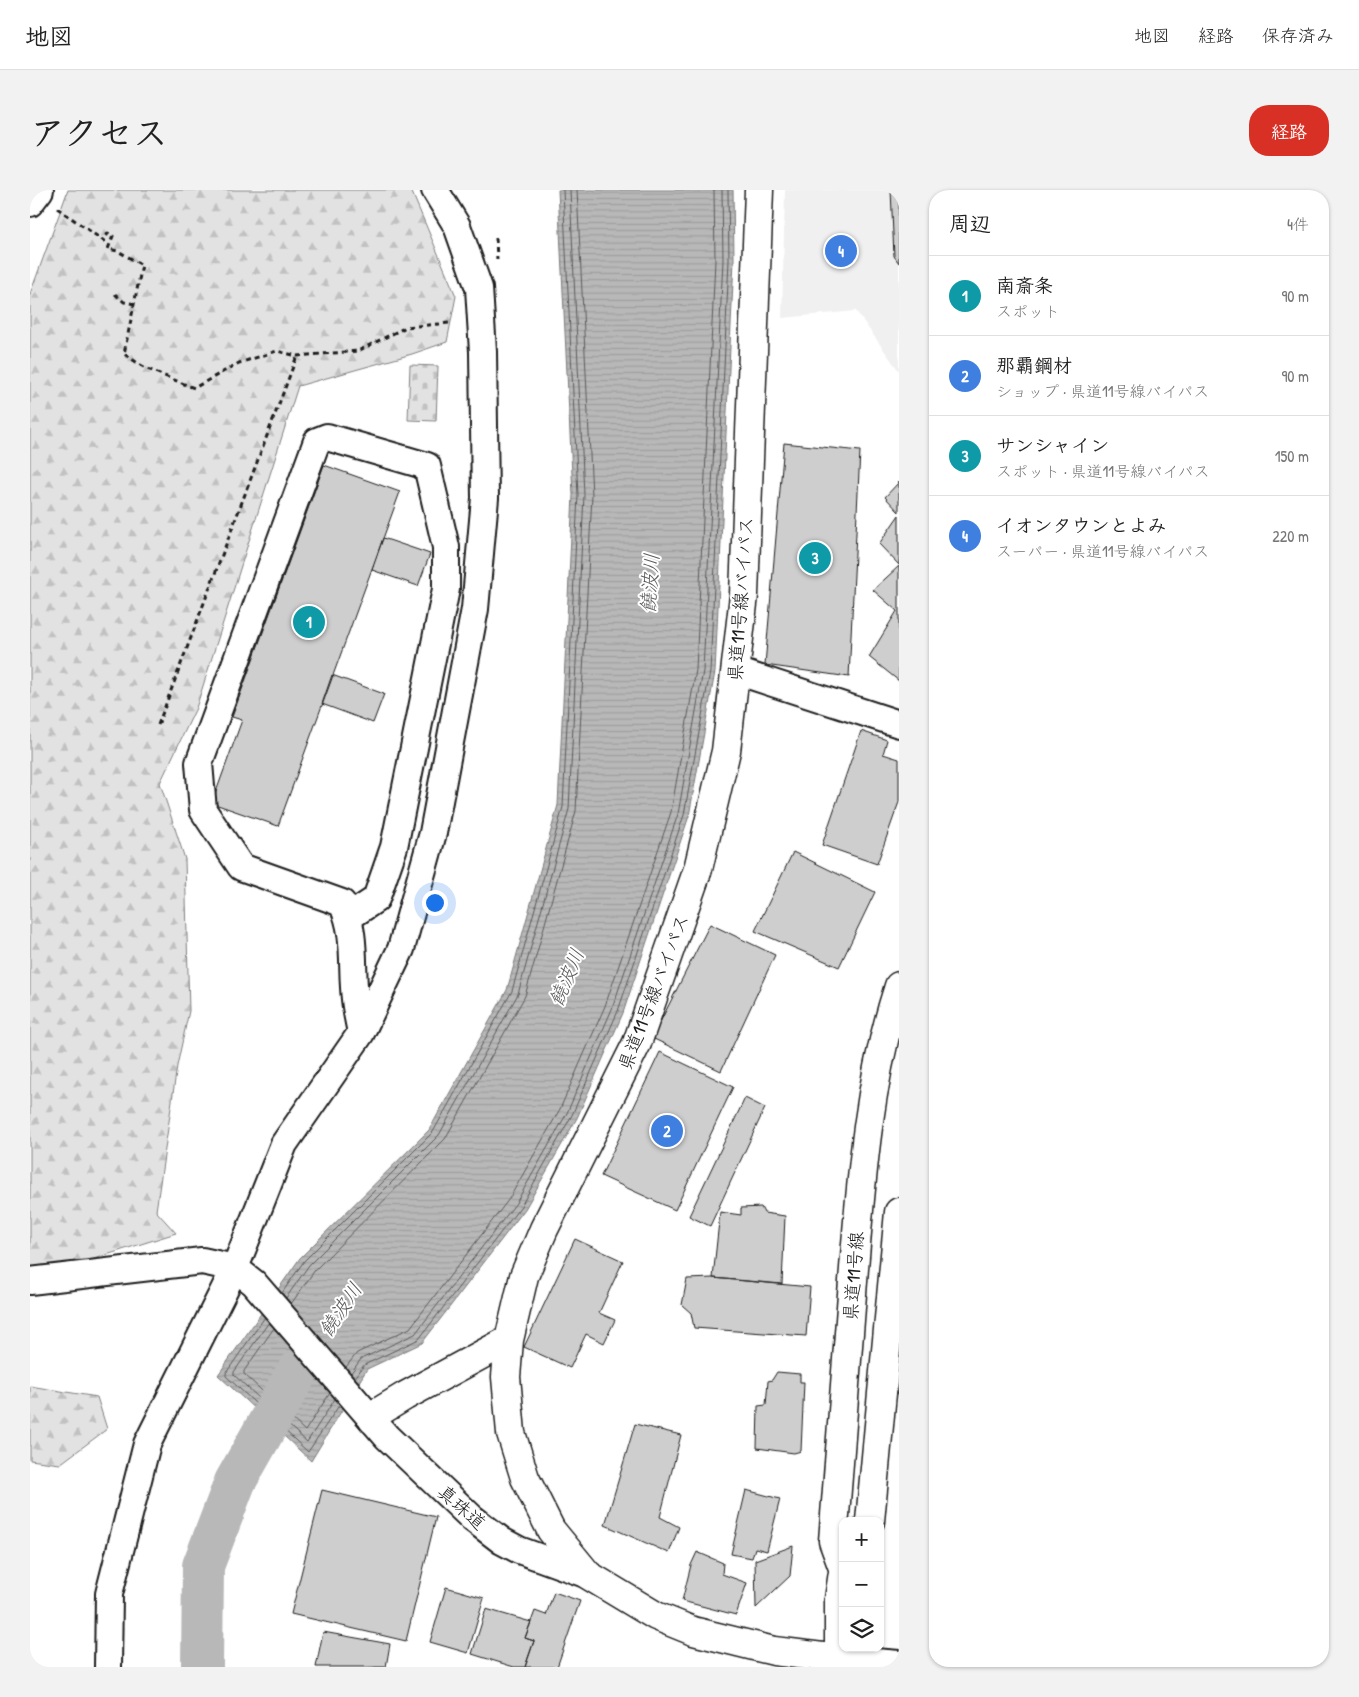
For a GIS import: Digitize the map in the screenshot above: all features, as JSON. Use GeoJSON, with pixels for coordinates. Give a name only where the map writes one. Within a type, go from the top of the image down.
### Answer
{"type":"FeatureCollection","features":[{"type":"Feature","properties":{"kind":"main road","name":"県道11号線バイパス"},"geometry":{"type":"LineString","coordinates":[[759,190],[744,596],[726,751],[698,869],[668,960],[637,1043],[544,1229],[524,1276],[509,1340],[506,1359],[506,1387],[511,1433],[516,1455],[530,1491],[551,1530],[568,1554],[588,1575],[656,1616],[692,1631],[774,1651],[839,1663]]}},
{"type":"Feature","properties":{"kind":"main road","name":"県道11号線"},"geometry":{"type":"LineString","coordinates":[[840,1562],[833,1541],[858,1213],[875,1076],[885,1030],[899,986]]}},
{"type":"Feature","properties":{"kind":"main road","name":"県道11号線"},"geometry":{"type":"LineString","coordinates":[[870,1517],[894,1307],[899,1212]]}},
{"type":"Feature","properties":{"kind":"main road"},"geometry":{"type":"LineString","coordinates":[[366,1412],[382,1410],[509,1340]]}},
{"type":"Feature","properties":{"kind":"main road","name":"県道11号線"},"geometry":{"type":"LineString","coordinates":[[839,1607],[839,1663]]}},
{"type":"Feature","properties":{"kind":"street"},"geometry":{"type":"LineString","coordinates":[[108,1667],[109,1594],[147,1444],[245,1276],[284,1144],[361,1033],[401,949],[434,833],[475,609],[485,498],[483,352],[479,288],[456,226],[435,190]]}},
{"type":"Feature","properties":{"kind":"street"},"geometry":{"type":"LineString","coordinates":[[349,918],[376,899],[394,847],[446,589],[446,547],[427,466],[327,437],[317,441],[198,763],[203,810],[241,867],[342,903],[353,933],[355,998],[361,1033]]}},
{"type":"Feature","properties":{"kind":"street"},"geometry":{"type":"LineString","coordinates":[[736,671],[899,724]]}},
{"type":"Feature","properties":{"kind":"street"},"geometry":{"type":"LineString","coordinates":[[30,1281],[45,1277],[202,1261],[245,1276]]}},
{"type":"Feature","properties":{"kind":"street","name":"真珠道"},"geometry":{"type":"LineString","coordinates":[[245,1276],[366,1412],[429,1478],[487,1530],[519,1550],[588,1575]]}},
{"type":"Feature","properties":{"kind":"street"},"geometry":{"type":"LineString","coordinates":[[839,1663],[899,1664]]}},
{"type":"Feature","properties":{"kind":"path"},"geometry":{"type":"LineString","coordinates":[[36,196],[104,241],[108,233],[113,236],[108,249],[118,251],[142,265],[124,354],[145,368],[194,388],[240,363],[276,351],[297,356],[358,351],[406,327],[450,323]]}},
{"type":"Feature","properties":{"kind":"path"},"geometry":{"type":"LineString","coordinates":[[115,294],[124,302],[135,304]]}},
{"type":"Feature","properties":{"kind":"path"},"geometry":{"type":"LineString","coordinates":[[158,725],[297,356]]}},
{"type":"Feature","properties":{"kind":"shaded area"},"geometry":{"type":"Polygon","coordinates":[[[785,190],[899,190],[899,371],[856,311],[782,318],[785,190]]]}},
{"type":"Feature","properties":{"kind":"green space"},"geometry":{"type":"Polygon","coordinates":[[[68,190],[411,190],[456,296],[447,342],[412,354],[298,386],[196,708],[160,783],[185,859],[189,1011],[177,1066],[156,1211],[176,1233],[84,1262],[30,1273],[30,294],[68,190]]]}},
{"type":"Feature","properties":{"kind":"green space"},"geometry":{"type":"Polygon","coordinates":[[[410,365],[438,366],[436,421],[408,420],[410,365]]]}},
{"type":"Feature","properties":{"kind":"green space"},"geometry":{"type":"Polygon","coordinates":[[[30,1386],[97,1397],[107,1429],[60,1464],[30,1460],[30,1386]]]}},
{"type":"Feature","properties":{"kind":"water"},"geometry":{"type":"Polygon","coordinates":[[[558,190],[733,190],[734,260],[715,672],[689,816],[623,1013],[577,1118],[525,1209],[422,1343],[367,1369],[311,1461],[218,1375],[300,1258],[429,1130],[507,990],[558,805],[573,495],[558,190]]]}},
{"type":"Feature","properties":{"kind":"building"},"geometry":{"type":"Polygon","coordinates":[[[891,190],[899,190],[899,263],[894,256],[891,190]]]}},
{"type":"Feature","properties":{"kind":"building"},"geometry":{"type":"Polygon","coordinates":[[[784,443],[860,451],[849,677],[765,665],[784,443]]]}},
{"type":"Feature","properties":{"kind":"building"},"geometry":{"type":"Polygon","coordinates":[[[324,465],[400,492],[278,826],[212,803],[242,720],[232,717],[324,465]]]}},
{"type":"Feature","properties":{"kind":"building"},"geometry":{"type":"Polygon","coordinates":[[[899,482],[899,512],[885,497],[899,482]]]}},
{"type":"Feature","properties":{"kind":"building"},"geometry":{"type":"Polygon","coordinates":[[[899,515],[899,565],[879,544],[899,515]]]}},
{"type":"Feature","properties":{"kind":"building"},"geometry":{"type":"Polygon","coordinates":[[[383,538],[430,554],[418,586],[372,570],[383,538]]]}},
{"type":"Feature","properties":{"kind":"building"},"geometry":{"type":"Polygon","coordinates":[[[899,566],[899,681],[869,657],[897,611],[873,590],[899,566]]]}},
{"type":"Feature","properties":{"kind":"building"},"geometry":{"type":"Polygon","coordinates":[[[332,675],[384,694],[373,723],[322,704],[332,675]]]}},
{"type":"Feature","properties":{"kind":"building"},"geometry":{"type":"Polygon","coordinates":[[[861,731],[887,740],[883,754],[899,759],[899,802],[877,864],[822,845],[861,731]]]}},
{"type":"Feature","properties":{"kind":"building"},"geometry":{"type":"Polygon","coordinates":[[[793,852],[875,892],[839,967],[755,931],[793,852]]]}},
{"type":"Feature","properties":{"kind":"building"},"geometry":{"type":"Polygon","coordinates":[[[710,924],[775,955],[721,1071],[652,1038],[710,924]]]}},
{"type":"Feature","properties":{"kind":"building"},"geometry":{"type":"Polygon","coordinates":[[[660,1052],[733,1087],[675,1210],[601,1176],[660,1052]]]}},
{"type":"Feature","properties":{"kind":"building"},"geometry":{"type":"Polygon","coordinates":[[[745,1098],[765,1108],[710,1226],[689,1216],[745,1098]]]}},
{"type":"Feature","properties":{"kind":"building"},"geometry":{"type":"Polygon","coordinates":[[[761,1207],[764,1213],[785,1216],[782,1284],[713,1278],[720,1212],[741,1215],[741,1208],[761,1207]]]}},
{"type":"Feature","properties":{"kind":"building"},"geometry":{"type":"Polygon","coordinates":[[[575,1239],[623,1261],[599,1313],[615,1320],[604,1343],[586,1334],[570,1368],[524,1347],[575,1239]]]}},
{"type":"Feature","properties":{"kind":"building"},"geometry":{"type":"Polygon","coordinates":[[[713,1278],[810,1287],[806,1336],[694,1328],[691,1313],[682,1305],[687,1279],[713,1278]]]}},
{"type":"Feature","properties":{"kind":"building"},"geometry":{"type":"Polygon","coordinates":[[[777,1372],[800,1374],[800,1382],[804,1382],[801,1451],[794,1453],[757,1448],[758,1406],[766,1405],[768,1381],[772,1380],[777,1372]]]}},
{"type":"Feature","properties":{"kind":"building"},"geometry":{"type":"Polygon","coordinates":[[[635,1424],[681,1435],[660,1517],[679,1527],[669,1553],[605,1525],[635,1424]]]}},
{"type":"Feature","properties":{"kind":"building"},"geometry":{"type":"Polygon","coordinates":[[[322,1490],[436,1517],[406,1641],[291,1614],[322,1490]]]}},
{"type":"Feature","properties":{"kind":"building"},"geometry":{"type":"Polygon","coordinates":[[[746,1490],[780,1499],[767,1551],[755,1548],[752,1558],[731,1554],[746,1490]]]}},
{"type":"Feature","properties":{"kind":"building"},"geometry":{"type":"Polygon","coordinates":[[[793,1546],[790,1576],[756,1608],[755,1560],[793,1546]]]}},
{"type":"Feature","properties":{"kind":"building"},"geometry":{"type":"Polygon","coordinates":[[[697,1552],[723,1563],[722,1574],[747,1583],[736,1615],[682,1601],[691,1565],[697,1552]]]}},
{"type":"Feature","properties":{"kind":"building"},"geometry":{"type":"Polygon","coordinates":[[[446,1587],[484,1598],[468,1653],[430,1642],[446,1587]]]}},
{"type":"Feature","properties":{"kind":"building"},"geometry":{"type":"Polygon","coordinates":[[[554,1592],[580,1601],[557,1667],[525,1667],[534,1641],[525,1638],[535,1611],[546,1615],[554,1592]]]}},
{"type":"Feature","properties":{"kind":"building"},"geometry":{"type":"Polygon","coordinates":[[[486,1609],[531,1622],[525,1638],[534,1641],[525,1667],[514,1667],[472,1654],[486,1609]]]}},
{"type":"Feature","properties":{"kind":"building"},"geometry":{"type":"Polygon","coordinates":[[[323,1632],[390,1644],[386,1667],[316,1667],[323,1632]]]}},
{"type":"Feature","properties":{"kind":"waterway","name":"饒波川"},"geometry":{"type":"LineString","coordinates":[[202,1667],[203,1566],[235,1482],[297,1372]]}},
{"type":"Feature","properties":{"kind":"place","name":"イオンタウンとよみ"},"geometry":{"type":"Point","coordinates":[841,251]}},
{"type":"Feature","properties":{"kind":"place","name":"サンシャイン"},"geometry":{"type":"Point","coordinates":[815,558]}},
{"type":"Feature","properties":{"kind":"place","name":"南斎条"},"geometry":{"type":"Point","coordinates":[309,622]}},
{"type":"Feature","properties":{"kind":"place","name":"那覇鋼材"},"geometry":{"type":"Point","coordinates":[667,1131]}}]}
